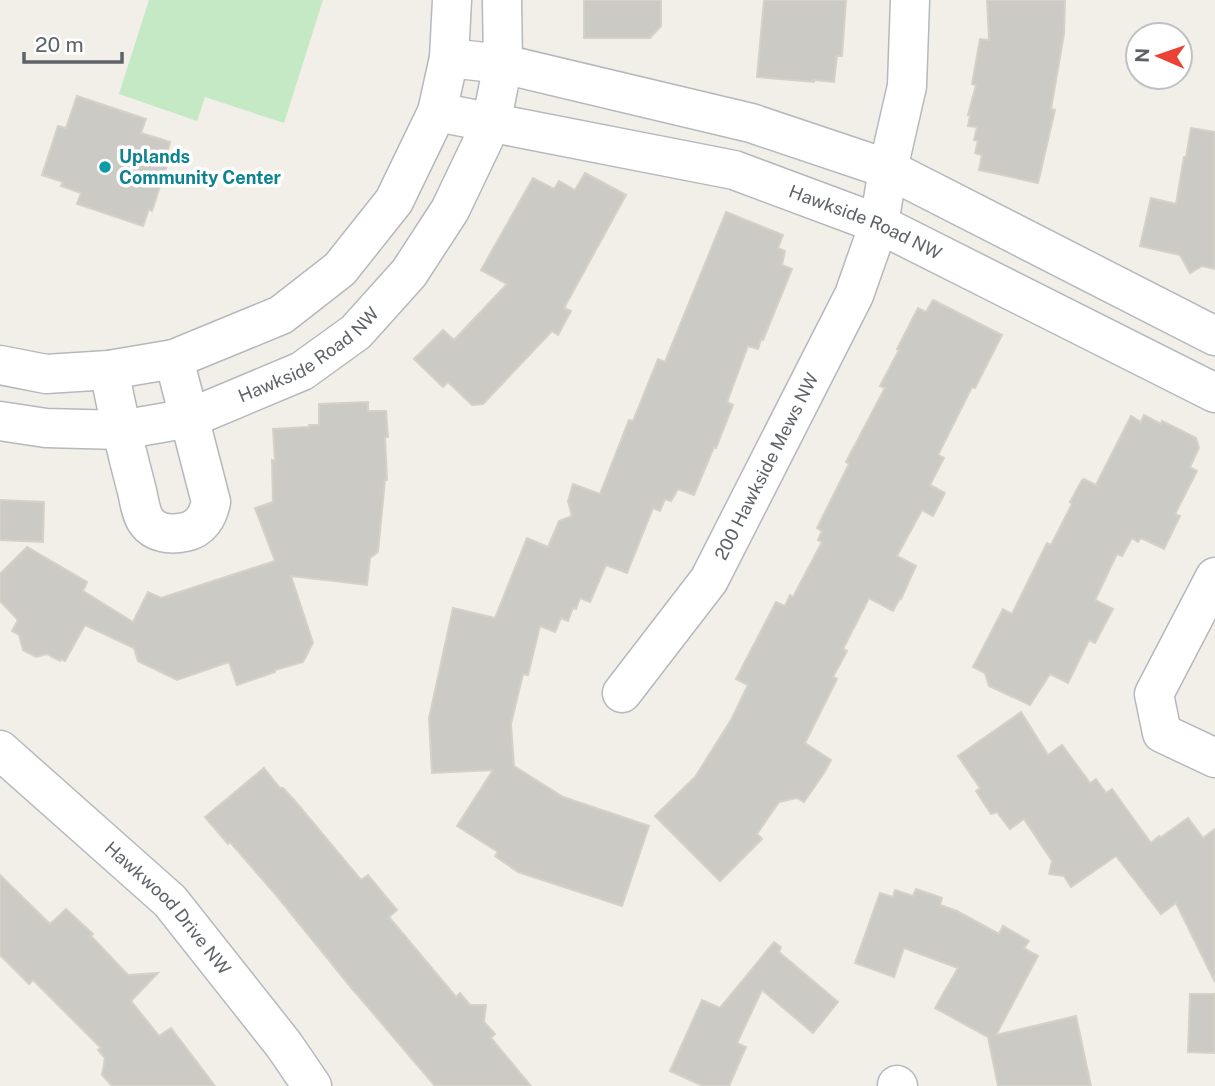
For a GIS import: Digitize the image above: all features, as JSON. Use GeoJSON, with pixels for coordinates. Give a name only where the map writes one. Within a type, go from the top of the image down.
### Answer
{"type":"FeatureCollection","features":[{"type":"Feature","properties":{"kind":"street"},"geometry":{"type":"LineString","coordinates":[[0,365],[46,374],[109,370],[174,359],[281,315],[340,269],[394,201],[437,112],[449,58],[452,0]]}},
{"type":"Feature","properties":{"kind":"street","name":"Hawkside Road NW"},"geometry":{"type":"LineString","coordinates":[[0,421],[46,428],[121,430],[190,418],[302,371],[356,332],[416,263],[450,210],[491,124],[503,64],[502,0]]}},
{"type":"Feature","properties":{"kind":"street","name":"200 Hawkside Mews NW"},"geometry":{"type":"LineString","coordinates":[[622,694],[709,580],[854,295],[879,224],[888,169],[907,86],[910,0]]}},
{"type":"Feature","properties":{"kind":"street"},"geometry":{"type":"LineString","coordinates":[[449,58],[503,64],[751,123],[888,169],[1215,336]]}},
{"type":"Feature","properties":{"kind":"street","name":"Hawkside Road NW"},"geometry":{"type":"LineString","coordinates":[[437,112],[734,170],[879,224],[1215,393]]}},
{"type":"Feature","properties":{"kind":"street"},"geometry":{"type":"LineString","coordinates":[[109,370],[121,430],[145,520],[156,531],[174,534],[190,531],[201,525],[211,502],[174,359]]}},
{"type":"Feature","properties":{"kind":"street"},"geometry":{"type":"LineString","coordinates":[[1215,577],[1154,694],[1162,733],[1215,758]]}},
{"type":"Feature","properties":{"kind":"street","name":"Hawkwood Drive NW"},"geometry":{"type":"LineString","coordinates":[[0,750],[170,901],[284,1045],[313,1086]]}},
{"type":"Feature","properties":{"kind":"green space"},"geometry":{"type":"Polygon","coordinates":[[[149,0],[323,0],[284,123],[205,97],[197,121],[119,94],[149,0]]]}},
{"type":"Feature","properties":{"kind":"building"},"geometry":{"type":"Polygon","coordinates":[[[584,0],[661,0],[661,26],[650,38],[584,38],[584,0]]]}},
{"type":"Feature","properties":{"kind":"building"},"geometry":{"type":"Polygon","coordinates":[[[764,0],[846,0],[842,56],[837,56],[834,82],[757,77],[764,0]]]}},
{"type":"Feature","properties":{"kind":"building"},"geometry":{"type":"Polygon","coordinates":[[[987,0],[1065,0],[1064,34],[1051,109],[1055,110],[1038,183],[979,170],[982,155],[975,153],[977,127],[968,126],[968,115],[976,85],[972,84],[980,39],[989,40],[987,0]]]}},
{"type":"Feature","properties":{"kind":"building","name":"Uplands Community Center"},"geometry":{"type":"Polygon","coordinates":[[[77,96],[146,119],[141,133],[170,142],[166,158],[169,159],[152,211],[149,209],[143,226],[77,204],[81,193],[61,186],[63,182],[42,175],[58,126],[66,128],[77,96]]]}},
{"type":"Feature","properties":{"kind":"building"},"geometry":{"type":"Polygon","coordinates":[[[1191,128],[1215,132],[1215,269],[1202,266],[1190,273],[1180,255],[1140,246],[1151,198],[1176,204],[1191,128]]]}},
{"type":"Feature","properties":{"kind":"building"},"geometry":{"type":"Polygon","coordinates":[[[585,173],[626,195],[564,308],[571,311],[558,335],[552,331],[483,404],[472,405],[448,382],[443,387],[414,359],[443,330],[454,340],[507,284],[481,270],[533,178],[554,189],[559,181],[575,190],[585,173]]]}},
{"type":"Feature","properties":{"kind":"building"},"geometry":{"type":"Polygon","coordinates":[[[726,212],[783,235],[778,248],[785,251],[782,265],[792,269],[763,340],[761,339],[758,349],[748,346],[727,402],[733,405],[694,495],[678,489],[671,501],[665,499],[660,511],[653,508],[627,573],[606,565],[590,602],[580,598],[568,621],[561,618],[555,632],[540,626],[528,675],[523,674],[511,724],[514,766],[563,797],[649,826],[622,906],[518,872],[495,856],[498,852],[457,826],[493,770],[432,773],[429,718],[453,608],[495,618],[527,538],[548,547],[559,521],[572,516],[568,501],[573,484],[600,494],[629,420],[633,421],[658,359],[665,362],[726,212]]]}},
{"type":"Feature","properties":{"kind":"building"},"geometry":{"type":"Polygon","coordinates":[[[933,300],[1002,335],[938,455],[944,458],[930,485],[945,493],[933,516],[922,510],[897,556],[916,566],[901,599],[893,611],[869,598],[843,649],[847,651],[833,677],[837,679],[805,743],[831,760],[824,773],[804,802],[797,798],[779,802],[757,834],[762,839],[720,881],[655,816],[695,777],[731,720],[748,685],[736,679],[776,602],[785,606],[790,595],[793,597],[822,542],[818,540],[822,531],[817,528],[849,464],[846,462],[885,388],[880,386],[918,308],[926,312],[933,300]]]}},
{"type":"Feature","properties":{"kind":"building"},"geometry":{"type":"Polygon","coordinates":[[[368,402],[368,411],[386,411],[388,437],[385,437],[387,480],[378,552],[370,558],[367,585],[291,576],[313,643],[303,662],[237,685],[229,662],[177,680],[138,661],[134,648],[85,625],[65,661],[47,654],[36,657],[23,650],[19,635],[12,631],[18,620],[0,601],[0,574],[27,547],[87,582],[83,591],[133,622],[148,592],[161,598],[275,561],[255,508],[273,502],[273,429],[319,425],[319,404],[368,402]]]}},
{"type":"Feature","properties":{"kind":"building"},"geometry":{"type":"Polygon","coordinates":[[[1144,415],[1196,438],[1199,448],[1190,467],[1197,471],[1175,514],[1180,516],[1164,549],[1141,538],[1138,542],[1132,538],[1122,556],[1117,554],[1095,600],[1113,609],[1095,643],[1089,640],[1068,683],[1050,674],[1030,705],[989,686],[985,673],[973,667],[1003,609],[1012,614],[1047,543],[1051,545],[1082,480],[1096,485],[1131,416],[1141,422],[1144,415]]]}},
{"type":"Feature","properties":{"kind":"building"},"geometry":{"type":"Polygon","coordinates":[[[0,500],[44,502],[43,542],[0,540],[0,500]]]}},
{"type":"Feature","properties":{"kind":"building"},"geometry":{"type":"Polygon","coordinates":[[[1021,712],[1048,755],[1062,745],[1090,783],[1096,779],[1106,793],[1112,789],[1151,843],[1188,818],[1203,838],[1215,829],[1215,982],[1176,903],[1161,914],[1116,856],[1071,887],[1064,876],[1049,874],[1052,861],[1024,819],[1010,829],[997,812],[991,814],[976,791],[980,788],[958,756],[1021,712]]]}},
{"type":"Feature","properties":{"kind":"building"},"geometry":{"type":"Polygon","coordinates":[[[264,768],[361,880],[368,875],[397,910],[389,917],[456,997],[460,993],[470,1005],[486,1005],[484,1022],[495,1034],[491,1038],[531,1086],[435,1086],[276,895],[205,817],[264,768]]]}},
{"type":"Feature","properties":{"kind":"building"},"geometry":{"type":"Polygon","coordinates":[[[0,875],[50,924],[66,909],[93,934],[91,936],[128,975],[158,973],[131,1001],[159,1036],[171,1028],[215,1086],[112,1086],[102,1075],[105,1058],[98,1050],[101,1048],[33,980],[29,984],[0,955],[0,875]]]}},
{"type":"Feature","properties":{"kind":"building"},"geometry":{"type":"Polygon","coordinates":[[[916,889],[942,898],[940,905],[957,911],[999,934],[1003,926],[1029,941],[1024,948],[1038,956],[996,1035],[1076,1016],[1091,1086],[998,1086],[988,1037],[935,1008],[958,968],[904,948],[894,977],[855,963],[880,893],[893,897],[895,890],[913,896],[916,889]]]}},
{"type":"Feature","properties":{"kind":"building"},"geometry":{"type":"Polygon","coordinates":[[[774,942],[781,947],[779,952],[838,1002],[813,1033],[762,990],[737,1043],[746,1047],[729,1086],[703,1086],[670,1071],[702,1000],[720,1008],[774,942]]]}},
{"type":"Feature","properties":{"kind":"building"},"geometry":{"type":"Polygon","coordinates":[[[1190,994],[1215,994],[1215,1053],[1188,1052],[1190,994]]]}},
{"type":"Feature","properties":{"kind":"place","name":"Uplands Community Center"},"geometry":{"type":"Point","coordinates":[105,167]}}]}
